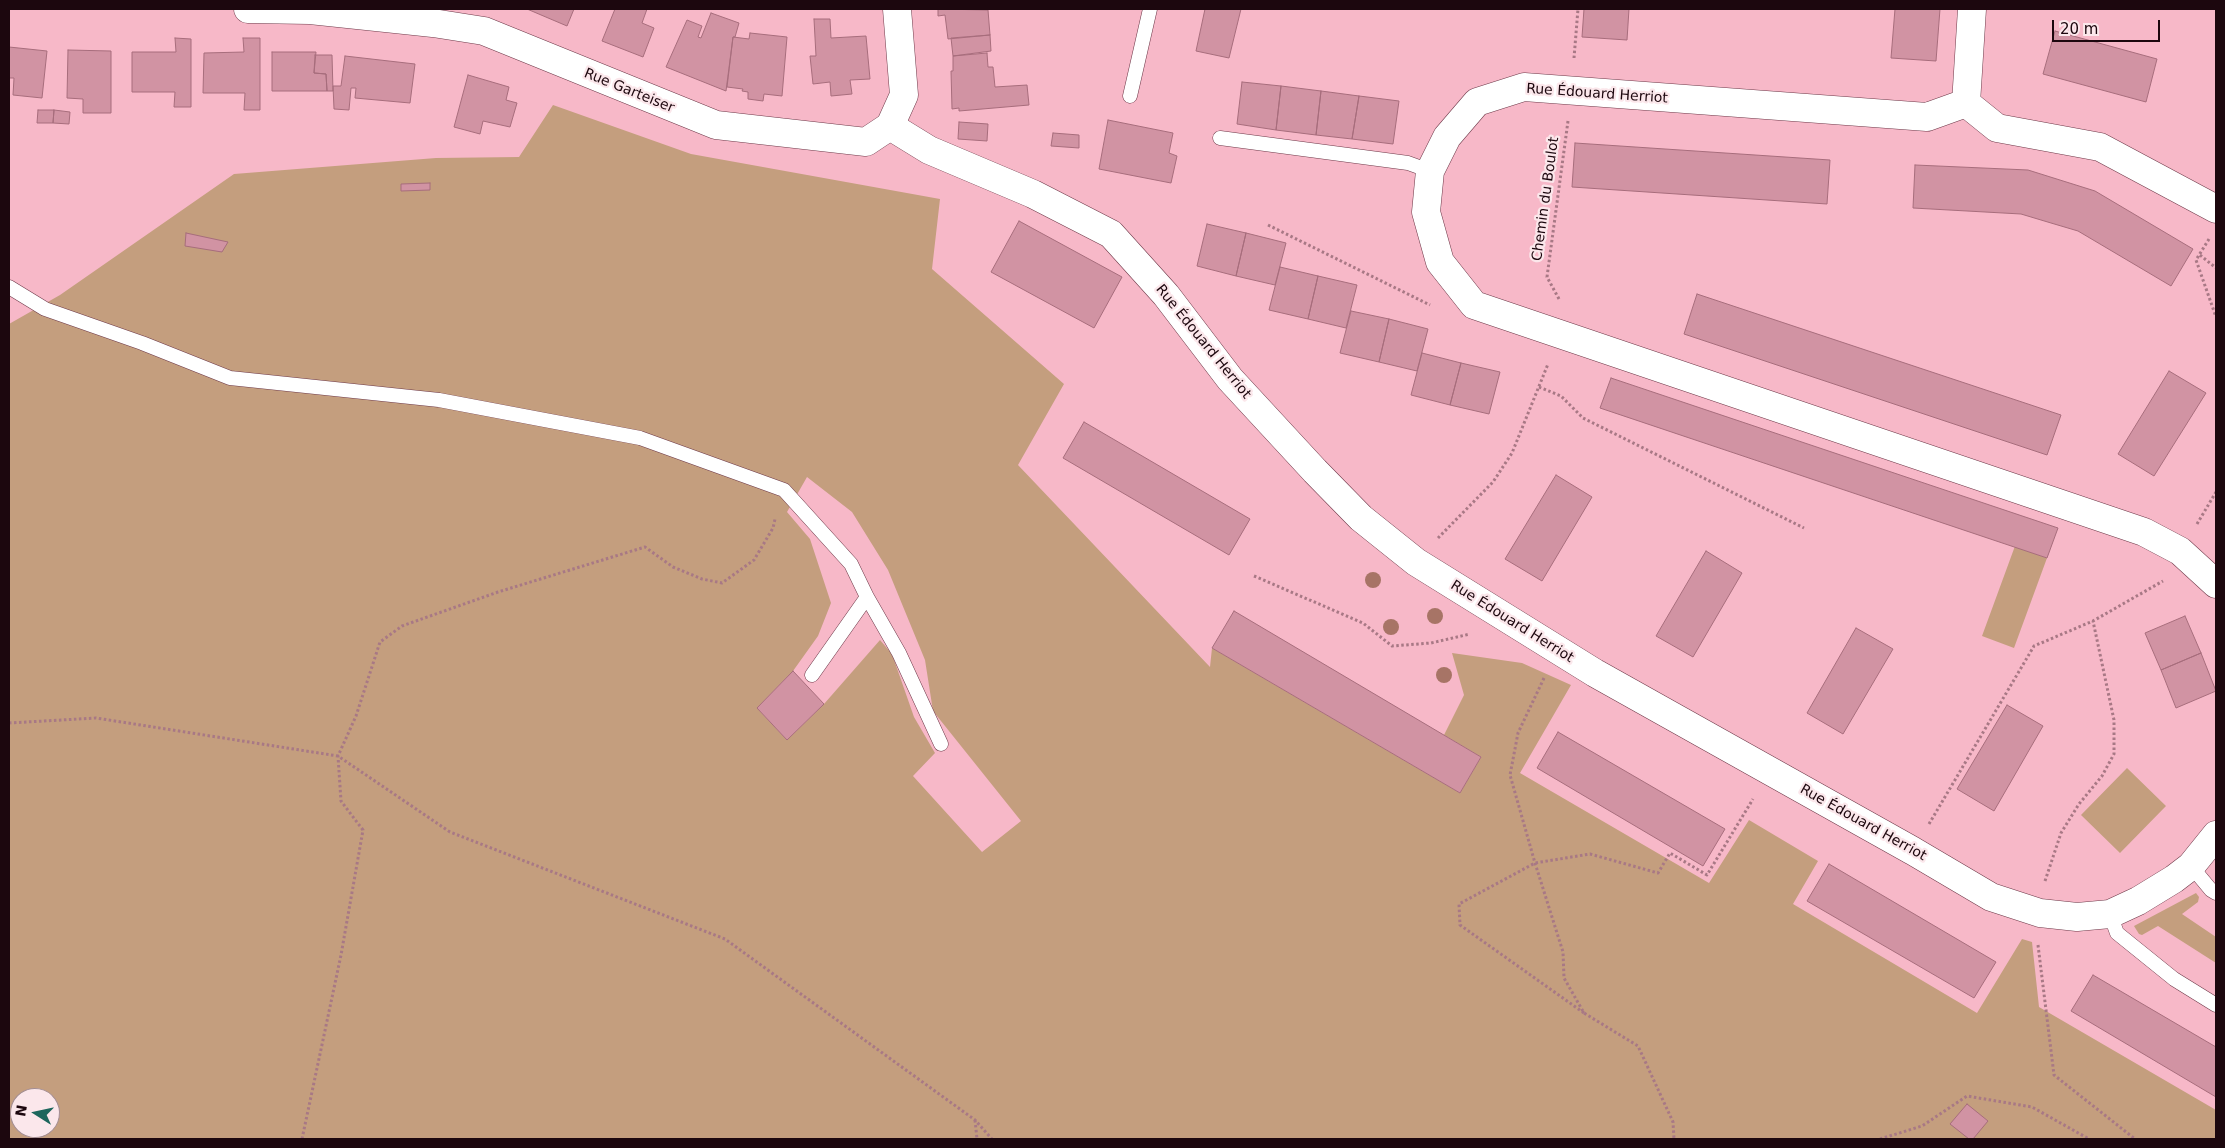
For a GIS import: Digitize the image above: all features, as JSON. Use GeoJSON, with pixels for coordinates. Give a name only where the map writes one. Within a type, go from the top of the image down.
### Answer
{"type":"FeatureCollection","features":[{"type":"Feature","properties":{"kind":"street","name":"Rue Garteiser"},"geometry":{"type":"LineString","coordinates":[[248,9],[310,9],[433,23],[484,31],[716,125],[866,142],[890,126]]}},
{"type":"Feature","properties":{"kind":"street"},"geometry":{"type":"LineString","coordinates":[[890,126],[904,95],[897,9]]}},
{"type":"Feature","properties":{"kind":"street"},"geometry":{"type":"LineString","coordinates":[[1972,9],[1966,103],[1997,128],[2100,147],[2214,222]]}},
{"type":"Feature","properties":{"kind":"street","name":"Rue Édouard Herriot"},"geometry":{"type":"LineString","coordinates":[[1966,103],[1927,117],[1524,87],[1477,102],[1447,137],[1430,171],[1426,212],[1440,262],[1474,305],[1554,345],[2144,532],[2180,551],[2216,584]]}},
{"type":"Feature","properties":{"kind":"street","name":"Rue Édouard Herriot"},"geometry":{"type":"LineString","coordinates":[[890,126],[929,150],[1033,194],[1111,234],[1166,294],[1230,379],[1308,464],[1361,518],[1416,562],[1557,650],[1991,897],[2040,913],[2077,917],[2110,914],[2138,901],[2191,866],[2216,835]]}},
{"type":"Feature","properties":{"kind":"lane"},"geometry":{"type":"LineString","coordinates":[[1130,96],[1150,9]]}},
{"type":"Feature","properties":{"kind":"lane"},"geometry":{"type":"LineString","coordinates":[[1220,138],[1408,163],[1430,171]]}},
{"type":"Feature","properties":{"kind":"lane"},"geometry":{"type":"LineString","coordinates":[[9,287],[45,309],[142,343],[230,378],[439,400],[640,438],[784,490],[851,564],[866,596],[899,653],[941,744]]}},
{"type":"Feature","properties":{"kind":"lane"},"geometry":{"type":"LineString","coordinates":[[812,675],[866,596]]}},
{"type":"Feature","properties":{"kind":"lane"},"geometry":{"type":"LineString","coordinates":[[2191,866],[2211,890],[2216,893]]}},
{"type":"Feature","properties":{"kind":"lane"},"geometry":{"type":"LineString","coordinates":[[2110,914],[2117,933],[2174,978],[2216,1005]]}},
{"type":"Feature","properties":{"kind":"path"},"geometry":{"type":"LineString","coordinates":[[1576,44],[1578,9]]}},
{"type":"Feature","properties":{"kind":"path","name":"Chemin du Boulot"},"geometry":{"type":"LineString","coordinates":[[1416,562],[1493,482],[1512,454],[1554,345],[1562,306],[1547,277],[1572,92]]}},
{"type":"Feature","properties":{"kind":"path"},"geometry":{"type":"LineString","coordinates":[[2214,222],[2196,260],[2216,317]]}},
{"type":"Feature","properties":{"kind":"path"},"geometry":{"type":"LineString","coordinates":[[1268,225],[1435,307],[1464,292]]}},
{"type":"Feature","properties":{"kind":"path"},"geometry":{"type":"LineString","coordinates":[[2200,255],[2216,268]]}},
{"type":"Feature","properties":{"kind":"path"},"geometry":{"type":"LineString","coordinates":[[1539,387],[1562,396],[1583,418],[1804,528]]}},
{"type":"Feature","properties":{"kind":"path"},"geometry":{"type":"LineString","coordinates":[[302,1139],[341,955],[363,830],[342,801],[338,756],[356,716],[380,642],[402,626],[498,592],[645,547],[673,567],[702,579],[722,583],[754,560],[773,528],[784,490]]}},
{"type":"Feature","properties":{"kind":"path"},"geometry":{"type":"LineString","coordinates":[[1254,576],[1363,623],[1392,646],[1431,643],[1515,624]]}},
{"type":"Feature","properties":{"kind":"path"},"geometry":{"type":"LineString","coordinates":[[1913,851],[2034,646],[2093,621],[2114,720],[2114,754],[2102,776],[2079,804],[2061,833],[2046,875],[2040,913],[2038,946],[2054,1075],[2135,1139]]}},
{"type":"Feature","properties":{"kind":"path"},"geometry":{"type":"LineString","coordinates":[[1557,650],[1518,733],[1510,775],[1563,952],[1564,978],[1584,1013]]}},
{"type":"Feature","properties":{"kind":"path"},"geometry":{"type":"LineString","coordinates":[[9,723],[96,718],[338,756],[450,832],[725,939],[975,1120],[992,1139]]}},
{"type":"Feature","properties":{"kind":"path"},"geometry":{"type":"LineString","coordinates":[[1674,1139],[1673,1122],[1638,1046],[1584,1013],[1460,925],[1459,904],[1535,862],[1590,854],[1658,873],[1670,853],[1707,875],[1770,772]]}},
{"type":"Feature","properties":{"kind":"path"},"geometry":{"type":"LineString","coordinates":[[1880,1139],[1922,1126],[1967,1096],[2032,1107],[2089,1139]]}},
{"type":"Feature","properties":{"kind":"path"},"geometry":{"type":"LineString","coordinates":[[975,1120],[977,1139]]}},
{"type":"Feature","properties":{"kind":"shaded area"},"geometry":{"type":"Polygon","coordinates":[[[553,105],[691,154],[940,199],[932,269],[1064,384],[1018,465],[1210,667],[1212,648],[1460,793],[1481,757],[1444,735],[1464,695],[1452,653],[1522,663],[1571,685],[1520,773],[1709,883],[1749,820],[1818,861],[1793,904],[1977,1013],[2022,939],[2032,942],[2039,1007],[2216,1110],[2216,1139],[9,1139],[9,324],[60,295],[234,174],[436,158],[519,157],[553,105]],[[807,477],[787,512],[810,539],[831,603],[818,636],[793,671],[757,708],[787,740],[824,704],[880,640],[892,654],[914,717],[935,753],[913,776],[982,852],[1021,821],[933,711],[925,660],[888,570],[852,512],[807,477]]]}},
{"type":"Feature","properties":{"kind":"shaded area"},"geometry":{"type":"Polygon","coordinates":[[[2015,546],[2047,558],[2014,648],[1982,636],[2015,546]]]}},
{"type":"Feature","properties":{"kind":"shaded area"},"geometry":{"type":"Polygon","coordinates":[[[2127,768],[2166,806],[2120,853],[2081,815],[2127,768]]]}},
{"type":"Feature","properties":{"kind":"shaded area"},"geometry":{"type":"Polygon","coordinates":[[[2196,893],[2199,897],[2198,902],[2182,914],[2216,937],[2216,963],[2158,926],[2142,935],[2139,934],[2134,926],[2196,893]]]}},
{"type":"Feature","properties":{"kind":"building"},"geometry":{"type":"Polygon","coordinates":[[[527,9],[574,9],[567,26],[527,9]]]}},
{"type":"Feature","properties":{"kind":"building"},"geometry":{"type":"Polygon","coordinates":[[[615,9],[647,9],[642,23],[654,28],[643,57],[602,41],[615,9]]]}},
{"type":"Feature","properties":{"kind":"building"},"geometry":{"type":"Polygon","coordinates":[[[938,9],[988,10],[990,35],[948,39],[945,15],[938,16],[938,9]]]}},
{"type":"Feature","properties":{"kind":"building"},"geometry":{"type":"Polygon","coordinates":[[[1205,9],[1241,9],[1229,58],[1196,51],[1205,9]]]}},
{"type":"Feature","properties":{"kind":"building"},"geometry":{"type":"Polygon","coordinates":[[[1584,9],[1629,9],[1627,40],[1582,37],[1584,9]]]}},
{"type":"Feature","properties":{"kind":"building"},"geometry":{"type":"Polygon","coordinates":[[[1895,9],[1940,9],[1936,61],[1891,58],[1895,9]]]}},
{"type":"Feature","properties":{"kind":"building"},"geometry":{"type":"Polygon","coordinates":[[[711,13],[739,23],[735,37],[733,37],[726,91],[666,67],[687,20],[702,26],[698,37],[701,38],[711,13]]]}},
{"type":"Feature","properties":{"kind":"building"},"geometry":{"type":"Polygon","coordinates":[[[814,19],[830,19],[831,38],[866,36],[870,79],[850,80],[852,94],[831,96],[830,82],[813,84],[810,56],[816,56],[814,19]]]}},
{"type":"Feature","properties":{"kind":"building"},"geometry":{"type":"Polygon","coordinates":[[[2055,31],[2157,59],[2146,102],[2043,74],[2055,31]]]}},
{"type":"Feature","properties":{"kind":"building"},"geometry":{"type":"Polygon","coordinates":[[[750,33],[787,37],[782,96],[764,94],[763,101],[748,99],[748,92],[742,91],[743,89],[727,87],[733,37],[749,39],[750,33]]]}},
{"type":"Feature","properties":{"kind":"building"},"geometry":{"type":"Polygon","coordinates":[[[990,35],[991,51],[953,56],[951,38],[990,35]]]}},
{"type":"Feature","properties":{"kind":"building"},"geometry":{"type":"Polygon","coordinates":[[[175,38],[191,39],[191,107],[174,107],[175,92],[132,92],[132,52],[176,52],[175,38]]]}},
{"type":"Feature","properties":{"kind":"building"},"geometry":{"type":"Polygon","coordinates":[[[243,38],[260,38],[260,110],[244,110],[245,93],[203,93],[204,53],[244,52],[243,38]]]}},
{"type":"Feature","properties":{"kind":"building"},"geometry":{"type":"Polygon","coordinates":[[[9,47],[47,51],[42,98],[13,95],[14,78],[9,78],[9,47]]]}},
{"type":"Feature","properties":{"kind":"building"},"geometry":{"type":"Polygon","coordinates":[[[68,50],[111,51],[111,113],[83,113],[83,99],[67,98],[68,50]]]}},
{"type":"Feature","properties":{"kind":"building"},"geometry":{"type":"Polygon","coordinates":[[[272,52],[316,52],[314,73],[326,74],[327,91],[272,91],[272,52]]]}},
{"type":"Feature","properties":{"kind":"building"},"geometry":{"type":"Polygon","coordinates":[[[987,53],[988,67],[993,67],[995,87],[1027,85],[1029,105],[959,111],[959,108],[952,109],[951,71],[953,71],[953,56],[987,53]]]}},
{"type":"Feature","properties":{"kind":"building"},"geometry":{"type":"Polygon","coordinates":[[[315,55],[332,55],[333,91],[327,91],[326,74],[314,73],[315,55]]]}},
{"type":"Feature","properties":{"kind":"building"},"geometry":{"type":"Polygon","coordinates":[[[345,56],[415,64],[410,103],[355,98],[356,88],[351,88],[349,110],[334,109],[333,86],[341,86],[345,56]]]}},
{"type":"Feature","properties":{"kind":"building"},"geometry":{"type":"Polygon","coordinates":[[[468,75],[509,87],[506,100],[517,103],[510,127],[483,121],[480,134],[454,127],[468,75]]]}},
{"type":"Feature","properties":{"kind":"building"},"geometry":{"type":"Polygon","coordinates":[[[1242,82],[1281,86],[1276,130],[1237,124],[1242,82]]]}},
{"type":"Feature","properties":{"kind":"building"},"geometry":{"type":"Polygon","coordinates":[[[1281,86],[1321,91],[1316,135],[1276,130],[1281,86]]]}},
{"type":"Feature","properties":{"kind":"building"},"geometry":{"type":"Polygon","coordinates":[[[1321,91],[1359,96],[1352,139],[1316,135],[1321,91]]]}},
{"type":"Feature","properties":{"kind":"building"},"geometry":{"type":"Polygon","coordinates":[[[1359,96],[1399,101],[1393,144],[1352,139],[1359,96]]]}},
{"type":"Feature","properties":{"kind":"building"},"geometry":{"type":"Polygon","coordinates":[[[38,110],[54,110],[53,123],[37,123],[38,110]]]}},
{"type":"Feature","properties":{"kind":"building"},"geometry":{"type":"Polygon","coordinates":[[[54,110],[70,112],[69,124],[53,123],[54,110]]]}},
{"type":"Feature","properties":{"kind":"building"},"geometry":{"type":"Polygon","coordinates":[[[1108,120],[1173,133],[1169,153],[1177,156],[1171,183],[1099,169],[1108,120]]]}},
{"type":"Feature","properties":{"kind":"building"},"geometry":{"type":"Polygon","coordinates":[[[959,122],[988,124],[987,141],[958,139],[959,122]]]}},
{"type":"Feature","properties":{"kind":"building"},"geometry":{"type":"Polygon","coordinates":[[[1053,133],[1079,135],[1079,148],[1051,146],[1053,133]]]}},
{"type":"Feature","properties":{"kind":"building"},"geometry":{"type":"Polygon","coordinates":[[[1575,143],[1830,160],[1827,204],[1572,187],[1575,143]]]}},
{"type":"Feature","properties":{"kind":"building"},"geometry":{"type":"Polygon","coordinates":[[[1915,165],[2028,170],[2095,191],[2193,249],[2171,286],[2078,231],[2021,214],[1913,208],[1915,165]]]}},
{"type":"Feature","properties":{"kind":"building"},"geometry":{"type":"Polygon","coordinates":[[[430,183],[430,190],[401,191],[401,184],[430,183]]]}},
{"type":"Feature","properties":{"kind":"building"},"geometry":{"type":"Polygon","coordinates":[[[1019,221],[1122,277],[1094,328],[991,272],[1019,221]]]}},
{"type":"Feature","properties":{"kind":"building"},"geometry":{"type":"Polygon","coordinates":[[[1207,224],[1246,233],[1236,276],[1197,266],[1207,224]]]}},
{"type":"Feature","properties":{"kind":"building"},"geometry":{"type":"Polygon","coordinates":[[[186,233],[228,242],[222,252],[185,246],[186,233]]]}},
{"type":"Feature","properties":{"kind":"building"},"geometry":{"type":"Polygon","coordinates":[[[1246,233],[1286,243],[1275,285],[1236,276],[1246,233]]]}},
{"type":"Feature","properties":{"kind":"building"},"geometry":{"type":"Polygon","coordinates":[[[1280,267],[1318,276],[1308,319],[1269,310],[1280,267]]]}},
{"type":"Feature","properties":{"kind":"building"},"geometry":{"type":"Polygon","coordinates":[[[1318,276],[1357,285],[1346,328],[1308,319],[1318,276]]]}},
{"type":"Feature","properties":{"kind":"building"},"geometry":{"type":"Polygon","coordinates":[[[1697,294],[2061,415],[2047,455],[1684,334],[1697,294]]]}},
{"type":"Feature","properties":{"kind":"building"},"geometry":{"type":"Polygon","coordinates":[[[1351,311],[1389,319],[1379,362],[1340,353],[1351,311]]]}},
{"type":"Feature","properties":{"kind":"building"},"geometry":{"type":"Polygon","coordinates":[[[1389,319],[1428,329],[1417,371],[1379,362],[1389,319]]]}},
{"type":"Feature","properties":{"kind":"building"},"geometry":{"type":"Polygon","coordinates":[[[1422,353],[1461,363],[1450,405],[1411,395],[1422,353]]]}},
{"type":"Feature","properties":{"kind":"building"},"geometry":{"type":"Polygon","coordinates":[[[1461,363],[1500,372],[1489,414],[1450,405],[1461,363]]]}},
{"type":"Feature","properties":{"kind":"building"},"geometry":{"type":"Polygon","coordinates":[[[2169,371],[2206,393],[2154,476],[2118,454],[2169,371]]]}},
{"type":"Feature","properties":{"kind":"building"},"geometry":{"type":"Polygon","coordinates":[[[1611,378],[2058,528],[2047,558],[1600,408],[1611,378]]]}},
{"type":"Feature","properties":{"kind":"building"},"geometry":{"type":"Polygon","coordinates":[[[1084,422],[1250,519],[1229,555],[1063,458],[1084,422]]]}},
{"type":"Feature","properties":{"kind":"building"},"geometry":{"type":"Polygon","coordinates":[[[1556,475],[1592,497],[1542,581],[1505,559],[1556,475]]]}},
{"type":"Feature","properties":{"kind":"building"},"geometry":{"type":"Polygon","coordinates":[[[1706,551],[1742,573],[1693,657],[1656,636],[1706,551]]]}},
{"type":"Feature","properties":{"kind":"building"},"geometry":{"type":"Polygon","coordinates":[[[1234,611],[1481,757],[1460,793],[1212,648],[1234,611]]]}},
{"type":"Feature","properties":{"kind":"building"},"geometry":{"type":"Polygon","coordinates":[[[2185,616],[2201,653],[2161,670],[2145,633],[2185,616]]]}},
{"type":"Feature","properties":{"kind":"building"},"geometry":{"type":"Polygon","coordinates":[[[1856,628],[1893,649],[1843,734],[1807,713],[1856,628]]]}},
{"type":"Feature","properties":{"kind":"building"},"geometry":{"type":"Polygon","coordinates":[[[2201,653],[2216,691],[2176,708],[2161,670],[2201,653]]]}},
{"type":"Feature","properties":{"kind":"building"},"geometry":{"type":"Polygon","coordinates":[[[793,671],[824,704],[787,740],[757,708],[793,671]]]}},
{"type":"Feature","properties":{"kind":"building"},"geometry":{"type":"Polygon","coordinates":[[[2007,705],[2043,726],[1994,811],[1957,789],[2007,705]]]}},
{"type":"Feature","properties":{"kind":"building"},"geometry":{"type":"Polygon","coordinates":[[[1558,732],[1725,829],[1703,866],[1537,768],[1558,732]]]}},
{"type":"Feature","properties":{"kind":"building"},"geometry":{"type":"Polygon","coordinates":[[[1829,864],[1996,962],[1974,998],[1807,901],[1829,864]]]}},
{"type":"Feature","properties":{"kind":"building"},"geometry":{"type":"Polygon","coordinates":[[[2093,975],[2216,1047],[2216,1097],[2071,1011],[2093,975]]]}},
{"type":"Feature","properties":{"kind":"building"},"geometry":{"type":"Polygon","coordinates":[[[1967,1104],[1988,1121],[1973,1139],[1969,1139],[1950,1124],[1967,1104]]]}}]}
